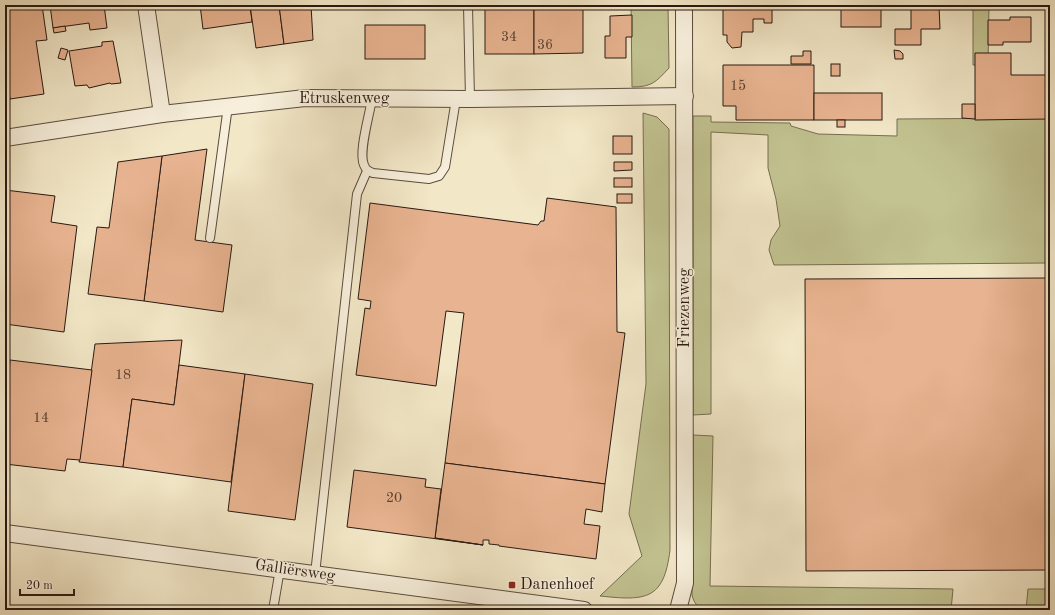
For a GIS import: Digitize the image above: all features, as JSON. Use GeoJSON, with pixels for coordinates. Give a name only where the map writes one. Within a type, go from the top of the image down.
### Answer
{"type":"FeatureCollection","features":[{"type":"Feature","properties":{"kind":"street"},"geometry":{"type":"LineString","coordinates":[[146,5],[162,114]]}},
{"type":"Feature","properties":{"kind":"street","name":"Friezenweg"},"geometry":{"type":"LineString","coordinates":[[678,610],[685,583],[686,96],[684,5]]}},
{"type":"Feature","properties":{"kind":"street","name":"Etruskenweg"},"geometry":{"type":"LineString","coordinates":[[5,138],[162,114],[305,98],[463,99],[686,96]]}},
{"type":"Feature","properties":{"kind":"street","name":"Galliërsweg"},"geometry":{"type":"LineString","coordinates":[[5,533],[584,610]]}},
{"type":"Feature","properties":{"kind":"lane"},"geometry":{"type":"LineString","coordinates":[[372,98],[363,150],[363,164],[367,171],[373,173],[429,179],[439,176],[445,167],[463,99],[468,5]]}},
{"type":"Feature","properties":{"kind":"lane"},"geometry":{"type":"LineString","coordinates":[[210,238],[228,106]]}},
{"type":"Feature","properties":{"kind":"lane"},"geometry":{"type":"LineString","coordinates":[[314,574],[357,194],[367,171]]}},
{"type":"Feature","properties":{"kind":"lane"},"geometry":{"type":"LineString","coordinates":[[273,610],[280,569]]}},
{"type":"Feature","properties":{"kind":"green space"},"geometry":{"type":"Polygon","coordinates":[[[631,5],[668,5],[669,68],[653,83],[639,87],[632,87],[631,5]]]}},
{"type":"Feature","properties":{"kind":"green space"},"geometry":{"type":"Polygon","coordinates":[[[973,5],[989,5],[988,65],[973,65],[973,5]]]}},
{"type":"Feature","properties":{"kind":"green space"},"geometry":{"type":"Polygon","coordinates":[[[643,113],[657,117],[669,129],[670,550],[663,579],[657,588],[650,594],[641,597],[616,598],[600,596],[642,556],[629,514],[646,384],[643,113]]]}},
{"type":"Feature","properties":{"kind":"green space"},"geometry":{"type":"Polygon","coordinates":[[[693,116],[711,116],[711,122],[790,123],[791,126],[818,134],[897,136],[897,119],[1050,118],[1050,263],[774,265],[769,250],[771,240],[780,226],[776,199],[768,168],[768,135],[711,132],[711,414],[693,415],[693,116]]]}},
{"type":"Feature","properties":{"kind":"green space"},"geometry":{"type":"Polygon","coordinates":[[[693,435],[713,436],[710,586],[953,589],[951,610],[705,610],[700,608],[692,595],[693,435]]]}},
{"type":"Feature","properties":{"kind":"green space"},"geometry":{"type":"Polygon","coordinates":[[[1028,589],[1050,589],[1050,610],[1026,610],[1028,589]]]}},
{"type":"Feature","properties":{"kind":"building"},"geometry":{"type":"Polygon","coordinates":[[[24,5],[42,5],[47,40],[36,41],[44,94],[10,99],[5,67],[5,8],[24,5]]]}},
{"type":"Feature","properties":{"kind":"building"},"geometry":{"type":"Polygon","coordinates":[[[50,5],[104,5],[107,28],[90,30],[89,23],[53,28],[50,5]]]}},
{"type":"Feature","properties":{"kind":"building"},"geometry":{"type":"Polygon","coordinates":[[[200,5],[250,5],[252,22],[203,29],[200,5]]]}},
{"type":"Feature","properties":{"kind":"building"},"geometry":{"type":"Polygon","coordinates":[[[250,5],[279,5],[284,44],[256,48],[250,5]]]}},
{"type":"Feature","properties":{"kind":"building"},"geometry":{"type":"Polygon","coordinates":[[[279,5],[311,5],[313,40],[284,44],[279,5]]]}},
{"type":"Feature","properties":{"kind":"building"},"geometry":{"type":"Polygon","coordinates":[[[485,5],[534,5],[534,54],[485,54],[485,5]]]}},
{"type":"Feature","properties":{"kind":"building"},"geometry":{"type":"Polygon","coordinates":[[[534,5],[583,5],[583,53],[534,54],[534,5]]]}},
{"type":"Feature","properties":{"kind":"building"},"geometry":{"type":"Polygon","coordinates":[[[723,5],[772,5],[772,23],[764,23],[764,19],[753,19],[753,32],[742,32],[741,47],[732,48],[727,42],[727,35],[723,35],[723,5]]]}},
{"type":"Feature","properties":{"kind":"building"},"geometry":{"type":"Polygon","coordinates":[[[841,5],[881,5],[881,27],[841,27],[841,5]]]}},
{"type":"Feature","properties":{"kind":"building"},"geometry":{"type":"Polygon","coordinates":[[[911,5],[939,5],[940,29],[921,29],[921,45],[895,45],[895,29],[911,29],[911,5]]]}},
{"type":"Feature","properties":{"kind":"building"},"geometry":{"type":"Polygon","coordinates":[[[632,15],[632,37],[626,37],[626,58],[605,58],[605,36],[610,36],[610,16],[632,15]]]}},
{"type":"Feature","properties":{"kind":"building"},"geometry":{"type":"Polygon","coordinates":[[[1010,17],[1031,17],[1031,42],[1003,42],[1003,45],[988,45],[988,20],[1010,20],[1010,17]]]}},
{"type":"Feature","properties":{"kind":"building"},"geometry":{"type":"Polygon","coordinates":[[[365,25],[425,25],[425,59],[365,59],[365,25]]]}},
{"type":"Feature","properties":{"kind":"building"},"geometry":{"type":"Polygon","coordinates":[[[65,26],[66,31],[54,33],[53,28],[65,26]]]}},
{"type":"Feature","properties":{"kind":"building"},"geometry":{"type":"Polygon","coordinates":[[[113,41],[121,83],[110,83],[89,88],[87,85],[75,86],[69,51],[102,46],[102,42],[113,41]]]}},
{"type":"Feature","properties":{"kind":"building"},"geometry":{"type":"Polygon","coordinates":[[[61,48],[68,50],[65,60],[58,58],[61,48]]]}},
{"type":"Feature","properties":{"kind":"building"},"geometry":{"type":"Polygon","coordinates":[[[894,50],[900,51],[903,54],[903,59],[895,59],[894,50]]]}},
{"type":"Feature","properties":{"kind":"building"},"geometry":{"type":"Polygon","coordinates":[[[803,51],[811,51],[811,64],[791,64],[791,56],[803,56],[803,51]]]}},
{"type":"Feature","properties":{"kind":"building"},"geometry":{"type":"Polygon","coordinates":[[[975,53],[1011,53],[1011,75],[1050,75],[1050,119],[975,120],[975,53]]]}},
{"type":"Feature","properties":{"kind":"building"},"geometry":{"type":"Polygon","coordinates":[[[831,64],[840,64],[840,76],[831,76],[831,64]]]}},
{"type":"Feature","properties":{"kind":"building"},"geometry":{"type":"Polygon","coordinates":[[[723,65],[814,65],[814,120],[736,120],[736,106],[723,106],[723,65]]]}},
{"type":"Feature","properties":{"kind":"building"},"geometry":{"type":"Polygon","coordinates":[[[814,93],[882,93],[882,120],[814,120],[814,93]]]}},
{"type":"Feature","properties":{"kind":"building"},"geometry":{"type":"Polygon","coordinates":[[[962,104],[975,104],[975,119],[962,118],[962,104]]]}},
{"type":"Feature","properties":{"kind":"building"},"geometry":{"type":"Polygon","coordinates":[[[837,120],[845,120],[845,127],[837,127],[837,120]]]}},
{"type":"Feature","properties":{"kind":"building"},"geometry":{"type":"Polygon","coordinates":[[[613,136],[632,136],[632,154],[613,154],[613,136]]]}},
{"type":"Feature","properties":{"kind":"building"},"geometry":{"type":"Polygon","coordinates":[[[207,149],[195,240],[232,245],[223,312],[144,301],[162,156],[207,149]]]}},
{"type":"Feature","properties":{"kind":"building"},"geometry":{"type":"Polygon","coordinates":[[[162,156],[144,301],[88,294],[97,227],[109,228],[118,162],[162,156]]]}},
{"type":"Feature","properties":{"kind":"building"},"geometry":{"type":"Polygon","coordinates":[[[614,162],[632,162],[632,170],[614,171],[614,162]]]}},
{"type":"Feature","properties":{"kind":"building"},"geometry":{"type":"Polygon","coordinates":[[[614,178],[632,178],[632,187],[614,187],[614,178]]]}},
{"type":"Feature","properties":{"kind":"building"},"geometry":{"type":"Polygon","coordinates":[[[5,190],[55,196],[51,222],[77,226],[64,332],[5,324],[5,190]]]}},
{"type":"Feature","properties":{"kind":"building"},"geometry":{"type":"Polygon","coordinates":[[[617,194],[632,194],[632,203],[617,203],[617,194]]]}},
{"type":"Feature","properties":{"kind":"building"},"geometry":{"type":"Polygon","coordinates":[[[547,198],[616,207],[617,332],[625,333],[605,484],[445,463],[464,313],[446,311],[436,386],[356,375],[365,308],[370,309],[371,301],[358,299],[370,203],[538,225],[541,221],[544,221],[547,198]]]}},
{"type":"Feature","properties":{"kind":"building"},"geometry":{"type":"Polygon","coordinates":[[[1050,278],[1050,570],[806,571],[805,279],[1050,278]]]}},
{"type":"Feature","properties":{"kind":"building"},"geometry":{"type":"Polygon","coordinates":[[[182,340],[174,405],[132,399],[123,467],[79,462],[95,344],[182,340]]]}},
{"type":"Feature","properties":{"kind":"building"},"geometry":{"type":"Polygon","coordinates":[[[10,360],[92,370],[80,460],[67,459],[65,471],[5,464],[5,372],[9,373],[10,360]]]}},
{"type":"Feature","properties":{"kind":"building"},"geometry":{"type":"Polygon","coordinates":[[[179,365],[245,374],[231,482],[123,467],[132,399],[174,405],[179,365]]]}},
{"type":"Feature","properties":{"kind":"building"},"geometry":{"type":"Polygon","coordinates":[[[245,374],[313,384],[295,520],[228,511],[245,374]]]}},
{"type":"Feature","properties":{"kind":"building"},"geometry":{"type":"Polygon","coordinates":[[[445,463],[605,484],[602,512],[586,509],[584,524],[600,526],[596,559],[499,546],[489,544],[489,540],[483,540],[483,545],[435,538],[445,463]]]}},
{"type":"Feature","properties":{"kind":"building"},"geometry":{"type":"Polygon","coordinates":[[[354,470],[426,479],[425,487],[441,489],[435,538],[483,545],[347,527],[354,470]]]}},
{"type":"Feature","properties":{"kind":"building"},"geometry":{"type":"Polygon","coordinates":[[[192,607],[216,610],[192,610],[192,607]]]}},
{"type":"Feature","properties":{"kind":"place","name":"Danenhoef"},"geometry":{"type":"Point","coordinates":[512,585]}}]}
